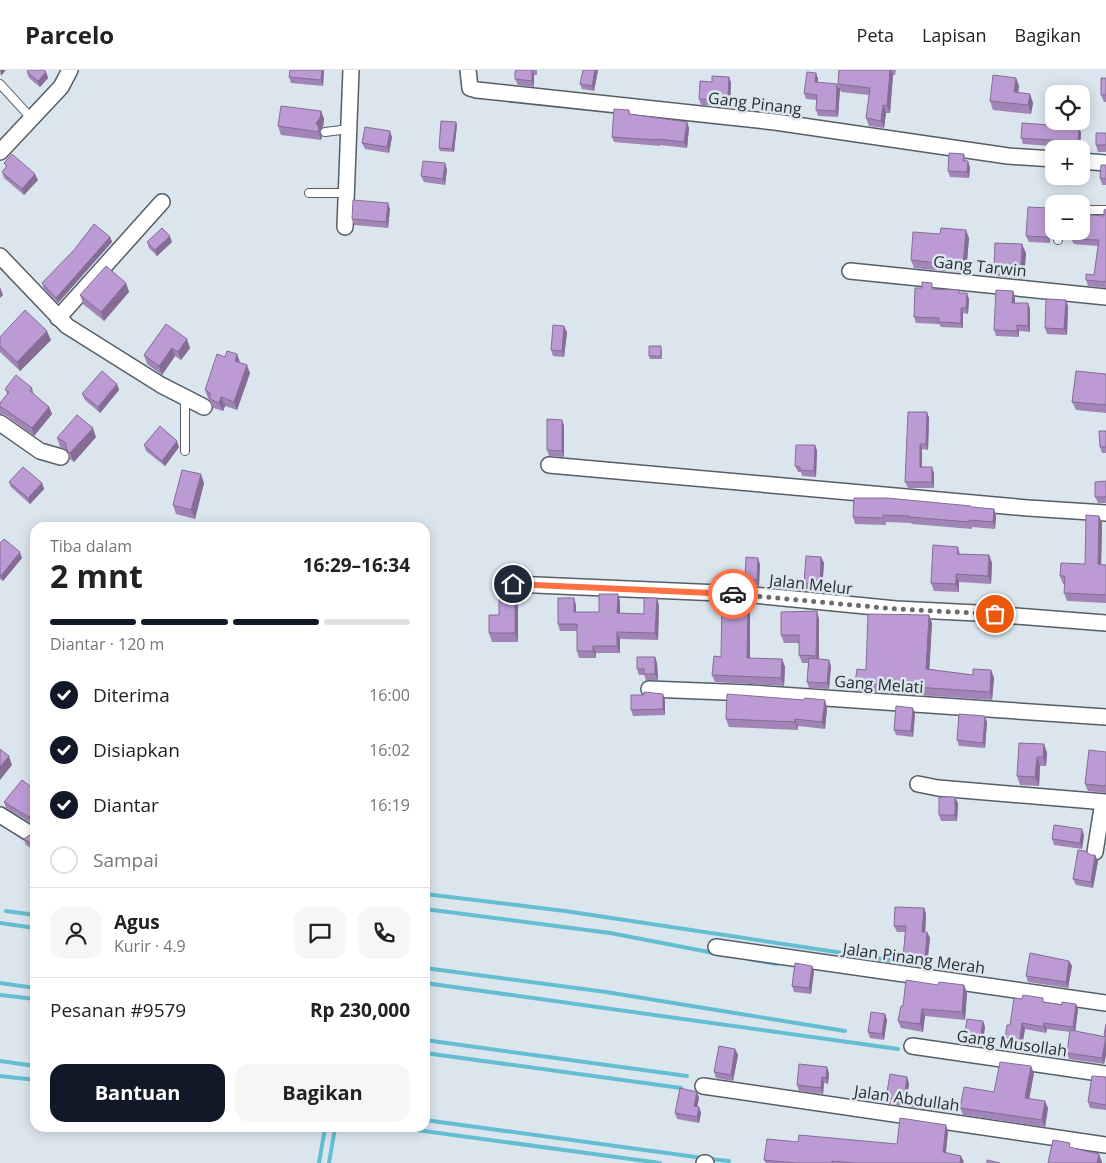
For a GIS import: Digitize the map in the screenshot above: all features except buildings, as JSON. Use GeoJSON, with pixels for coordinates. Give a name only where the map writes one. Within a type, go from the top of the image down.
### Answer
{"type":"FeatureCollection","features":[{"type":"Feature","properties":{"kind":"street"},"geometry":{"type":"LineString","coordinates":[[0,152],[61,86],[70,70]]}},
{"type":"Feature","properties":{"kind":"street"},"geometry":{"type":"LineString","coordinates":[[345,227],[351,70]]}},
{"type":"Feature","properties":{"kind":"street","name":"Gang Pinang"},"geometry":{"type":"LineString","coordinates":[[468,70],[468,85],[470,88],[477,90],[775,122],[1008,156],[1045,158]]}},
{"type":"Feature","properties":{"kind":"street"},"geometry":{"type":"LineString","coordinates":[[1090,162],[1106,163]]}},
{"type":"Feature","properties":{"kind":"street"},"geometry":{"type":"LineString","coordinates":[[58,318],[162,202]]}},
{"type":"Feature","properties":{"kind":"street"},"geometry":{"type":"LineString","coordinates":[[0,256],[58,318],[68,326],[185,399],[204,407]]}},
{"type":"Feature","properties":{"kind":"street","name":"Gang Tarwin"},"geometry":{"type":"LineString","coordinates":[[850,271],[1106,297]]}},
{"type":"Feature","properties":{"kind":"street"},"geometry":{"type":"LineString","coordinates":[[0,423],[40,451],[61,457]]}},
{"type":"Feature","properties":{"kind":"street"},"geometry":{"type":"LineString","coordinates":[[549,465],[1106,514]]}},
{"type":"Feature","properties":{"kind":"street","name":"Jalan Melur"},"geometry":{"type":"LineString","coordinates":[[513,584],[743,594],[896,609],[1106,623]]}},
{"type":"Feature","properties":{"kind":"street","name":"Gang Melati"},"geometry":{"type":"LineString","coordinates":[[649,689],[752,693],[1106,717]]}},
{"type":"Feature","properties":{"kind":"street"},"geometry":{"type":"LineString","coordinates":[[918,784],[938,788],[1105,802],[1095,852]]}},
{"type":"Feature","properties":{"kind":"street"},"geometry":{"type":"LineString","coordinates":[[0,815],[29,833]]}},
{"type":"Feature","properties":{"kind":"street","name":"Jalan Pinang Merah"},"geometry":{"type":"LineString","coordinates":[[716,947],[1106,1003]]}},
{"type":"Feature","properties":{"kind":"street","name":"Gang Musollah"},"geometry":{"type":"LineString","coordinates":[[912,1046],[1106,1074]]}},
{"type":"Feature","properties":{"kind":"street","name":"Jalan Abdullah"},"geometry":{"type":"LineString","coordinates":[[703,1086],[1106,1146]]}},
{"type":"Feature","properties":{"kind":"lane"},"geometry":{"type":"LineString","coordinates":[[0,84],[32,119]]}},
{"type":"Feature","properties":{"kind":"lane"},"geometry":{"type":"LineString","coordinates":[[325,132],[348,129]]}},
{"type":"Feature","properties":{"kind":"lane"},"geometry":{"type":"LineString","coordinates":[[309,193],[346,192]]}},
{"type":"Feature","properties":{"kind":"lane"},"geometry":{"type":"LineString","coordinates":[[1090,210],[1106,210]]}},
{"type":"Feature","properties":{"kind":"lane"},"geometry":{"type":"LineString","coordinates":[[185,399],[185,451]]}},
{"type":"Feature","properties":{"kind":"waterway"},"geometry":{"type":"LineString","coordinates":[[430,895],[565,911],[889,960]]}},
{"type":"Feature","properties":{"kind":"waterway"},"geometry":{"type":"LineString","coordinates":[[430,910],[610,933],[714,953]]}},
{"type":"Feature","properties":{"kind":"waterway"},"geometry":{"type":"LineString","coordinates":[[6,911],[30,914]]}},
{"type":"Feature","properties":{"kind":"waterway"},"geometry":{"type":"LineString","coordinates":[[0,923],[30,927]]}},
{"type":"Feature","properties":{"kind":"waterway"},"geometry":{"type":"LineString","coordinates":[[748,959],[777,964]]}},
{"type":"Feature","properties":{"kind":"waterway"},"geometry":{"type":"LineString","coordinates":[[430,969],[606,992],[845,1031]]}},
{"type":"Feature","properties":{"kind":"waterway"},"geometry":{"type":"LineString","coordinates":[[0,983],[30,987]]}},
{"type":"Feature","properties":{"kind":"waterway"},"geometry":{"type":"LineString","coordinates":[[430,984],[898,1049]]}},
{"type":"Feature","properties":{"kind":"waterway"},"geometry":{"type":"LineString","coordinates":[[0,995],[30,998]]}},
{"type":"Feature","properties":{"kind":"waterway"},"geometry":{"type":"LineString","coordinates":[[430,1041],[687,1076]]}},
{"type":"Feature","properties":{"kind":"waterway"},"geometry":{"type":"LineString","coordinates":[[430,1054],[681,1088]]}},
{"type":"Feature","properties":{"kind":"waterway"},"geometry":{"type":"LineString","coordinates":[[0,1061],[30,1065]]}},
{"type":"Feature","properties":{"kind":"waterway"},"geometry":{"type":"LineString","coordinates":[[0,1076],[30,1079]]}},
{"type":"Feature","properties":{"kind":"waterway"},"geometry":{"type":"LineString","coordinates":[[430,1121],[703,1158]]}},
{"type":"Feature","properties":{"kind":"waterway"},"geometry":{"type":"LineString","coordinates":[[319,1163],[324,1132]]}},
{"type":"Feature","properties":{"kind":"waterway"},"geometry":{"type":"LineString","coordinates":[[329,1163],[334,1132]]}},
{"type":"Feature","properties":{"kind":"waterway"},"geometry":{"type":"LineString","coordinates":[[430,1132],[660,1163]]}},
{"type":"Feature","properties":{"kind":"waterway"},"geometry":{"type":"LineString","coordinates":[[710,1159],[729,1161]]}},
{"type":"Feature","properties":{"kind":"way so far"},"geometry":{"type":"LineString","coordinates":[[733,594],[896,609],[995,614]]}},
{"type":"Feature","properties":{"kind":"route"},"geometry":{"type":"LineString","coordinates":[[513,584],[733,594]]}}]}
